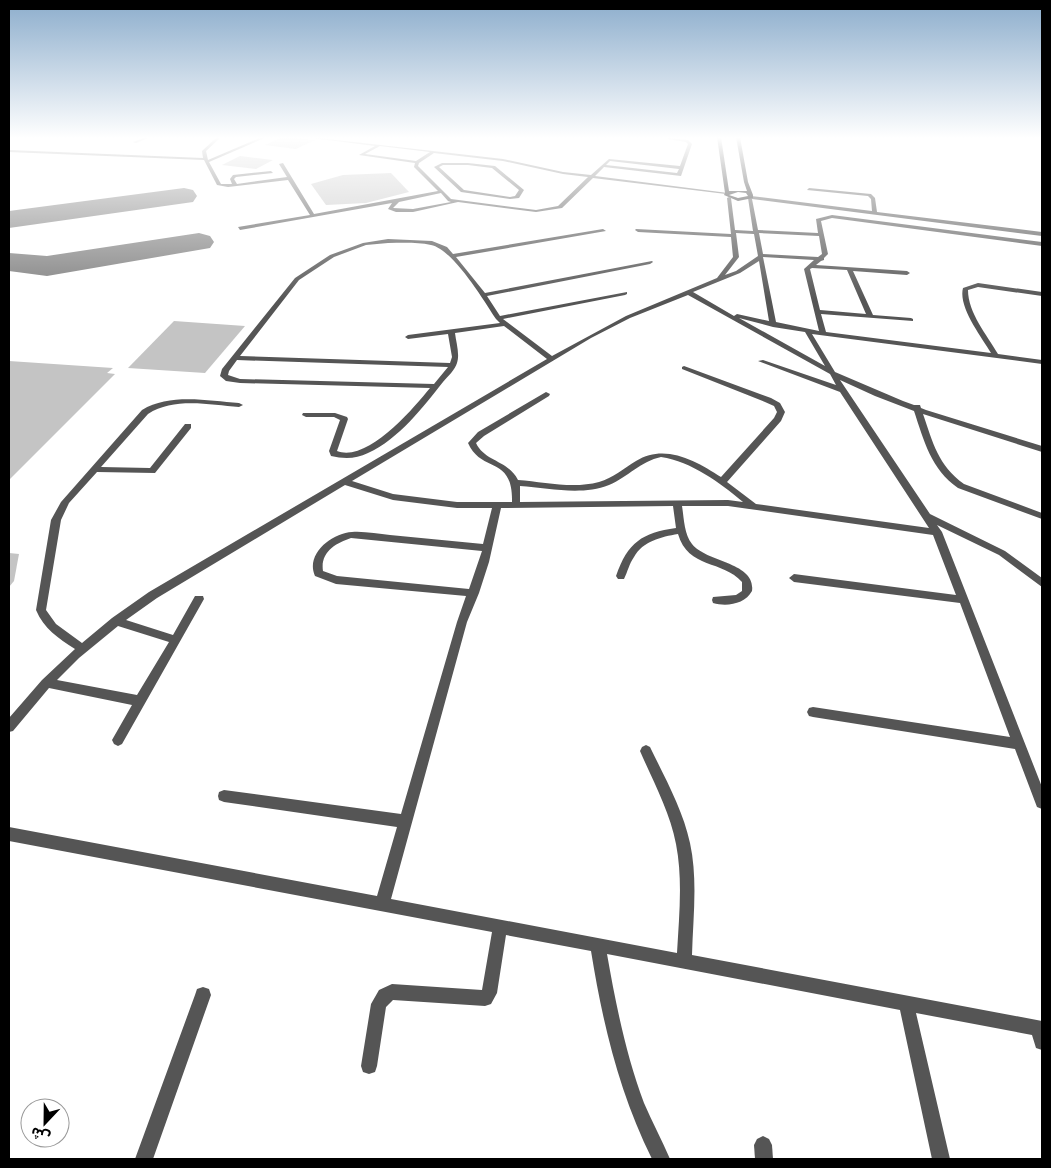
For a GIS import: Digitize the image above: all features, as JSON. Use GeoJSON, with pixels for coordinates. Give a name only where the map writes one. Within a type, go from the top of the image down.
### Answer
{"type":"FeatureCollection","features":[{"type":"Feature","properties":{"kind":"main road"},"geometry":{"type":"LineString","coordinates":[[727,194],[739,192]]}},
{"type":"Feature","properties":{"kind":"main road"},"geometry":{"type":"LineString","coordinates":[[743,192],[751,197]]}},
{"type":"Feature","properties":{"kind":"main road"},"geometry":{"type":"LineString","coordinates":[[749,192],[751,197]]}},
{"type":"Feature","properties":{"kind":"main road"},"geometry":{"type":"LineString","coordinates":[[727,194],[738,200],[751,197]]}},
{"type":"Feature","properties":{"kind":"lane"},"geometry":{"type":"LineString","coordinates":[[298,192],[313,216]]}},
{"type":"Feature","properties":{"kind":"lane"},"geometry":{"type":"LineString","coordinates":[[240,228],[441,192],[447,198],[456,202],[536,212],[554,210],[564,204],[576,192]]}},
{"type":"Feature","properties":{"kind":"lane"},"geometry":{"type":"LineString","coordinates":[[466,192],[510,198],[518,196],[520,192]]}},
{"type":"Feature","properties":{"kind":"lane"},"geometry":{"type":"LineString","coordinates":[[707,192],[727,194],[733,234],[736,257],[720,279]]}},
{"type":"Feature","properties":{"kind":"lane"},"geometry":{"type":"LineString","coordinates":[[832,192],[872,196],[874,212]]}},
{"type":"Feature","properties":{"kind":"lane"},"geometry":{"type":"LineString","coordinates":[[478,205],[490,195]]}},
{"type":"Feature","properties":{"kind":"lane"},"geometry":{"type":"LineString","coordinates":[[773,325],[759,258],[751,197],[1042,234]]}},
{"type":"Feature","properties":{"kind":"lane"},"geometry":{"type":"LineString","coordinates":[[412,198],[430,207]]}},
{"type":"Feature","properties":{"kind":"lane"},"geometry":{"type":"LineString","coordinates":[[501,208],[510,198]]}},
{"type":"Feature","properties":{"kind":"lane"},"geometry":{"type":"LineString","coordinates":[[397,201],[390,205],[392,210],[410,211],[456,202]]}},
{"type":"Feature","properties":{"kind":"lane"},"geometry":{"type":"LineString","coordinates":[[823,333],[807,274],[810,266],[822,259],[826,254],[818,220],[832,216],[1042,244]]}},
{"type":"Feature","properties":{"kind":"lane"},"geometry":{"type":"LineString","coordinates":[[638,230],[733,234],[756,232],[822,234]]}},
{"type":"Feature","properties":{"kind":"lane"},"geometry":{"type":"LineString","coordinates":[[453,256],[604,231]]}},
{"type":"Feature","properties":{"kind":"lane"},"geometry":{"type":"LineString","coordinates":[[436,386],[229,380],[224,376],[225,371],[293,282],[332,256],[365,244],[388,241],[432,243],[445,248],[483,295],[498,318],[550,358]]}},
{"type":"Feature","properties":{"kind":"lane"},"geometry":{"type":"LineString","coordinates":[[736,257],[822,259]]}},
{"type":"Feature","properties":{"kind":"lane"},"geometry":{"type":"LineString","coordinates":[[9,727],[46,683],[82,648],[116,621],[153,596],[550,358],[615,323],[745,269],[759,258]]}},
{"type":"Feature","properties":{"kind":"lane"},"geometry":{"type":"LineString","coordinates":[[483,295],[650,262]]}},
{"type":"Feature","properties":{"kind":"lane"},"geometry":{"type":"LineString","coordinates":[[810,266],[907,272]]}},
{"type":"Feature","properties":{"kind":"lane"},"geometry":{"type":"LineString","coordinates":[[849,268],[870,316]]}},
{"type":"Feature","properties":{"kind":"lane"},"geometry":{"type":"LineString","coordinates":[[996,356],[971,312],[965,298],[965,288],[970,286],[987,286],[1042,294]]}},
{"type":"Feature","properties":{"kind":"lane"},"geometry":{"type":"LineString","coordinates":[[688,292],[771,340],[856,384],[917,407],[1042,449]]}},
{"type":"Feature","properties":{"kind":"lane"},"geometry":{"type":"LineString","coordinates":[[498,318],[625,293]]}},
{"type":"Feature","properties":{"kind":"lane"},"geometry":{"type":"LineString","coordinates":[[724,312],[773,325],[823,333],[1042,362]]}},
{"type":"Feature","properties":{"kind":"lane"},"geometry":{"type":"LineString","coordinates":[[817,312],[911,320]]}},
{"type":"Feature","properties":{"kind":"lane"},"geometry":{"type":"LineString","coordinates":[[408,337],[504,324]]}},
{"type":"Feature","properties":{"kind":"lane"},"geometry":{"type":"LineString","coordinates":[[807,330],[842,390],[937,532],[1042,803]]}},
{"type":"Feature","properties":{"kind":"lane"},"geometry":{"type":"LineString","coordinates":[[306,415],[335,415],[344,419],[333,451],[334,454],[346,457],[361,452],[386,438],[436,386],[453,365],[456,357],[451,331]]}},
{"type":"Feature","properties":{"kind":"lane"},"geometry":{"type":"LineString","coordinates":[[235,358],[453,365]]}},
{"type":"Feature","properties":{"kind":"lane"},"geometry":{"type":"LineString","coordinates":[[761,360],[842,390]]}},
{"type":"Feature","properties":{"kind":"lane"},"geometry":{"type":"LineString","coordinates":[[684,368],[768,400],[777,405],[781,412],[778,419],[722,482]]}},
{"type":"Feature","properties":{"kind":"lane"},"geometry":{"type":"LineString","coordinates":[[516,505],[515,483],[506,469],[478,453],[472,443],[481,434],[546,394]]}},
{"type":"Feature","properties":{"kind":"lane"},"geometry":{"type":"LineString","coordinates":[[82,648],[53,629],[45,620],[41,610],[41,598],[60,511],[71,493],[154,405],[167,402],[239,405]]}},
{"type":"Feature","properties":{"kind":"lane"},"geometry":{"type":"LineString","coordinates":[[917,407],[938,466],[951,480],[973,491],[1042,516]]}},
{"type":"Feature","properties":{"kind":"lane"},"geometry":{"type":"LineString","coordinates":[[93,469],[152,471],[188,426]]}},
{"type":"Feature","properties":{"kind":"lane"},"geometry":{"type":"LineString","coordinates":[[515,483],[577,486],[600,484],[655,455],[678,458],[722,482],[753,506]]}},
{"type":"Feature","properties":{"kind":"lane"},"geometry":{"type":"LineString","coordinates":[[344,482],[393,497],[422,502],[497,506],[706,502],[753,506],[852,522],[937,532]]}},
{"type":"Feature","properties":{"kind":"lane"},"geometry":{"type":"LineString","coordinates":[[677,503],[682,530],[688,546],[694,553],[713,564],[740,574],[747,581],[748,589],[745,595],[738,599],[717,600]]}},
{"type":"Feature","properties":{"kind":"lane"},"geometry":{"type":"LineString","coordinates":[[382,905],[404,821],[462,622],[474,593],[488,548],[497,506]]}},
{"type":"Feature","properties":{"kind":"lane"},"geometry":{"type":"LineString","coordinates":[[928,516],[1002,553],[1042,583]]}},
{"type":"Feature","properties":{"kind":"lane"},"geometry":{"type":"LineString","coordinates":[[621,576],[626,558],[639,543],[659,534],[682,530]]}},
{"type":"Feature","properties":{"kind":"lane"},"geometry":{"type":"LineString","coordinates":[[474,593],[336,580],[318,573],[316,565],[322,551],[330,544],[351,535],[488,548]]}},
{"type":"Feature","properties":{"kind":"lane"},"geometry":{"type":"LineString","coordinates":[[794,578],[964,600]]}},
{"type":"Feature","properties":{"kind":"lane"},"geometry":{"type":"LineString","coordinates":[[118,740],[199,599]]}},
{"type":"Feature","properties":{"kind":"lane"},"geometry":{"type":"LineString","coordinates":[[116,621],[175,640]]}},
{"type":"Feature","properties":{"kind":"lane"},"geometry":{"type":"LineString","coordinates":[[46,683],[140,701]]}},
{"type":"Feature","properties":{"kind":"lane"},"geometry":{"type":"LineString","coordinates":[[813,712],[1020,744]]}},
{"type":"Feature","properties":{"kind":"lane"},"geometry":{"type":"LineString","coordinates":[[646,751],[677,822],[683,843],[686,865],[684,961]]}},
{"type":"Feature","properties":{"kind":"lane"},"geometry":{"type":"LineString","coordinates":[[224,796],[404,821]]}},
{"type":"Feature","properties":{"kind":"lane"},"geometry":{"type":"LineString","coordinates":[[9,834],[906,1003],[1041,1033]]}},
{"type":"Feature","properties":{"kind":"lane"},"geometry":{"type":"LineString","coordinates":[[370,1066],[380,1004],[385,996],[392,992],[485,998],[491,986],[500,927]]}},
{"type":"Feature","properties":{"kind":"lane"},"geometry":{"type":"LineString","coordinates":[[598,946],[611,1025],[621,1066],[633,1100],[661,1159]]}},
{"type":"Feature","properties":{"kind":"lane"},"geometry":{"type":"LineString","coordinates":[[144,1159],[203,995]]}},
{"type":"Feature","properties":{"kind":"lane"},"geometry":{"type":"LineString","coordinates":[[906,1003],[940,1159]]}},
{"type":"Feature","properties":{"kind":"building"},"geometry":{"type":"Polygon","coordinates":[[[316,192],[409,192],[366,203],[326,205],[316,192]]]}},
{"type":"Feature","properties":{"kind":"building"},"geometry":{"type":"Polygon","coordinates":[[[174,321],[245,326],[205,373],[128,368],[174,321]]]}},
{"type":"Feature","properties":{"kind":"building"},"geometry":{"type":"Polygon","coordinates":[[[9,361],[113,368],[107,373],[115,374],[9,480],[9,361]]]}},
{"type":"Feature","properties":{"kind":"building"},"geometry":{"type":"Polygon","coordinates":[[[9,553],[19,554],[14,581],[9,587],[9,553]]]}},
{"type":"Feature","properties":{"kind":"taxiway"},"geometry":{"type":"LineString","coordinates":[[9,220],[184,196]]}},
{"type":"Feature","properties":{"kind":"taxiway"},"geometry":{"type":"LineString","coordinates":[[9,262],[47,266],[199,242]]}}]}
